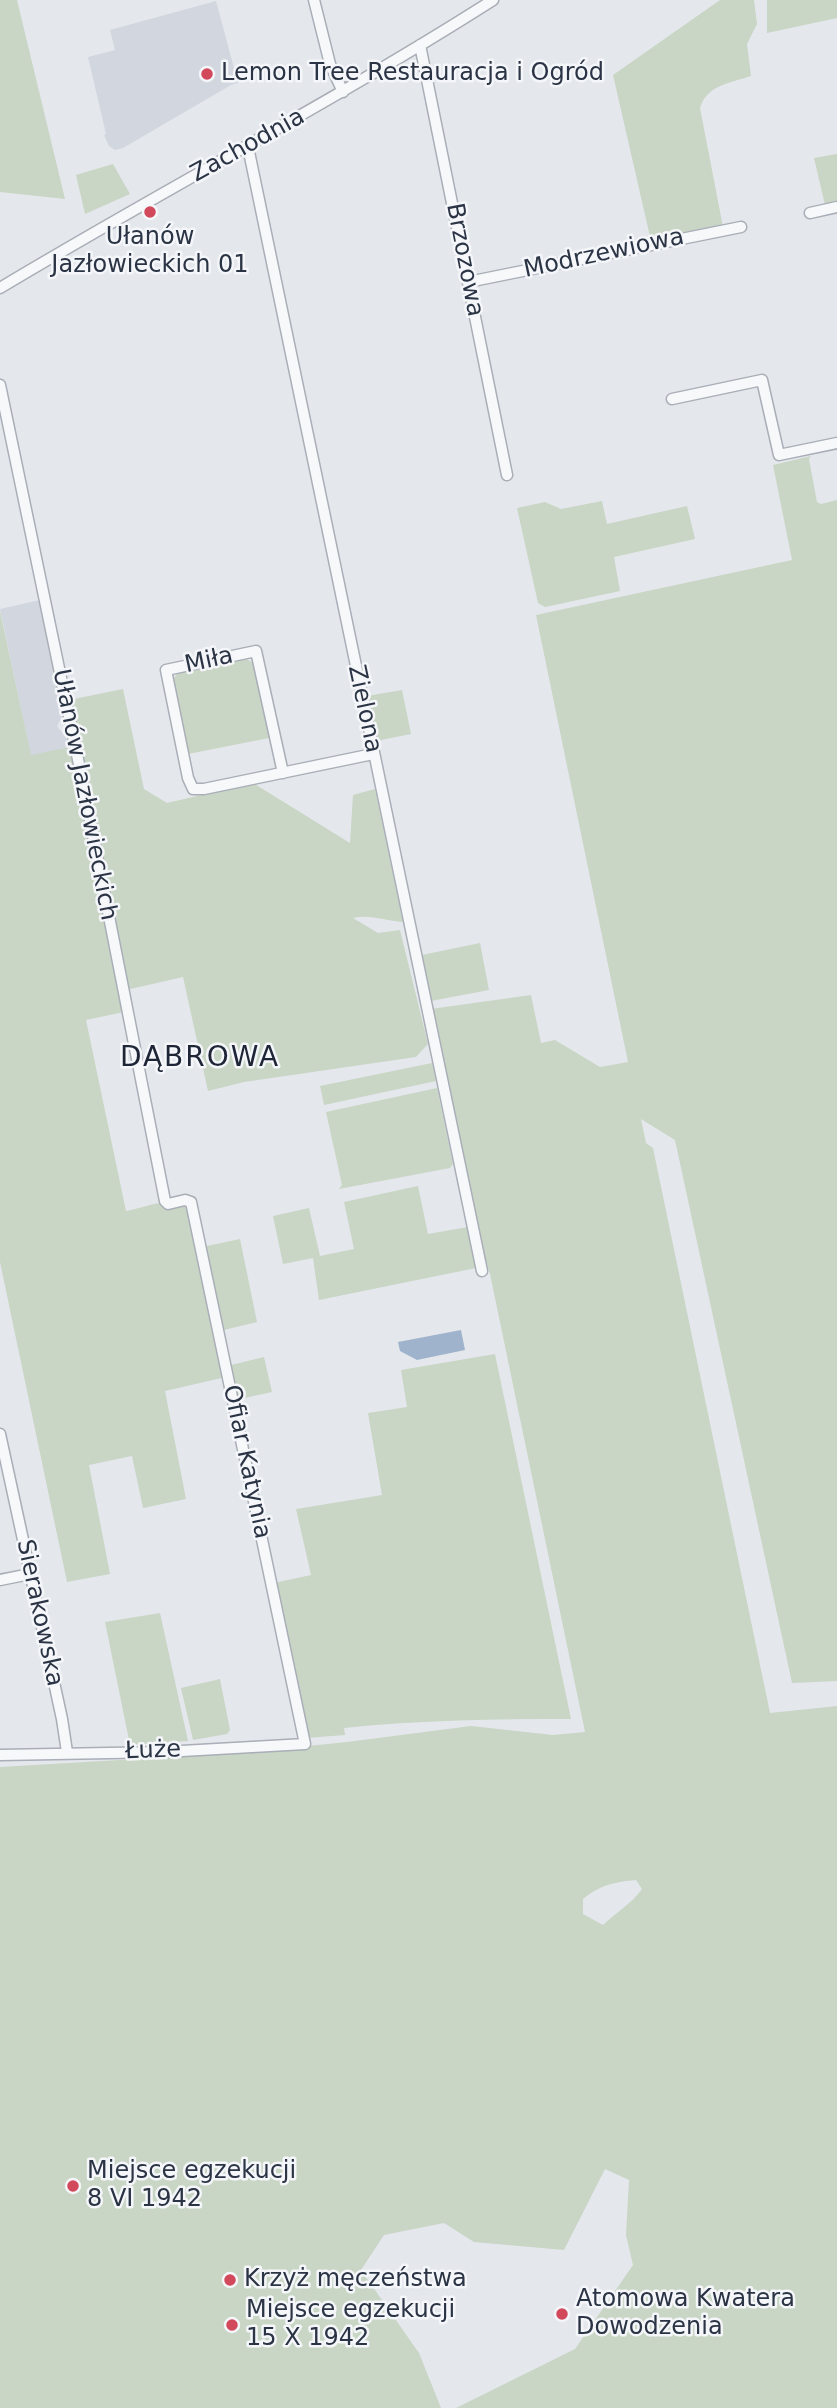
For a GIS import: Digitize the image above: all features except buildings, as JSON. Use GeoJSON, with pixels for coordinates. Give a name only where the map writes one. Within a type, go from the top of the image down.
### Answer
{"type":"FeatureCollection","features":[{"type":"Feature","properties":{"kind":"street"},"geometry":{"type":"LineString","coordinates":[[314,0],[330,64],[343,92]]}},
{"type":"Feature","properties":{"kind":"street","name":"Zachodnia"},"geometry":{"type":"LineString","coordinates":[[0,288],[99,229],[343,92],[486,2]]}},
{"type":"Feature","properties":{"kind":"street","name":"Brzozowa"},"geometry":{"type":"LineString","coordinates":[[420,45],[507,475]]}},
{"type":"Feature","properties":{"kind":"street","name":"Zielona"},"geometry":{"type":"LineString","coordinates":[[248,147],[482,1270]]}},
{"type":"Feature","properties":{"kind":"street"},"geometry":{"type":"LineString","coordinates":[[810,213],[837,207]]}},
{"type":"Feature","properties":{"kind":"street","name":"Modrzewiowa"},"geometry":{"type":"LineString","coordinates":[[468,282],[741,227]]}},
{"type":"Feature","properties":{"kind":"street"},"geometry":{"type":"LineString","coordinates":[[672,399],[762,380],[779,456],[837,443]]}},
{"type":"Feature","properties":{"kind":"street","name":"Ułanów Jazłowieckich"},"geometry":{"type":"LineString","coordinates":[[0,385],[80,769],[165,1201],[169,1203]]}},
{"type":"Feature","properties":{"kind":"street","name":"Miła"},"geometry":{"type":"LineString","coordinates":[[284,773],[256,651],[166,670],[188,778],[193,789],[204,789],[284,773],[373,754]]}},
{"type":"Feature","properties":{"kind":"street","name":"Ofiar Katynia"},"geometry":{"type":"LineString","coordinates":[[169,1203],[185,1200],[191,1202],[305,1744]]}},
{"type":"Feature","properties":{"kind":"street","name":"Sierakowska"},"geometry":{"type":"LineString","coordinates":[[0,1434],[67,1752]]}},
{"type":"Feature","properties":{"kind":"street"},"geometry":{"type":"LineString","coordinates":[[0,1580],[30,1574]]}},
{"type":"Feature","properties":{"kind":"street","name":"Łuże"},"geometry":{"type":"LineString","coordinates":[[0,1755],[164,1752],[305,1744]]}},
{"type":"Feature","properties":{"kind":"shaded area"},"geometry":{"type":"Polygon","coordinates":[[[216,1],[238,83],[123,148],[115,150],[109,146],[104,135],[106,134],[88,57],[115,50],[110,30],[216,1]]]}},
{"type":"Feature","properties":{"kind":"shaded area"},"geometry":{"type":"Polygon","coordinates":[[[40,600],[64,714],[57,726],[70,743],[70,747],[31,756],[0,609],[40,600]]]}},
{"type":"Feature","properties":{"kind":"green space"},"geometry":{"type":"Polygon","coordinates":[[[0,0],[17,0],[65,199],[0,192],[0,0]]]}},
{"type":"Feature","properties":{"kind":"green space"},"geometry":{"type":"Polygon","coordinates":[[[720,0],[754,0],[757,24],[747,44],[751,76],[714,90],[703,100],[700,108],[723,227],[651,241],[613,75],[720,0]]]}},
{"type":"Feature","properties":{"kind":"green space"},"geometry":{"type":"Polygon","coordinates":[[[767,0],[837,0],[837,18],[767,33],[767,0]]]}},
{"type":"Feature","properties":{"kind":"green space"},"geometry":{"type":"Polygon","coordinates":[[[837,154],[837,203],[825,205],[814,158],[837,154]]]}},
{"type":"Feature","properties":{"kind":"green space"},"geometry":{"type":"Polygon","coordinates":[[[113,164],[130,194],[85,214],[76,175],[113,164]]]}},
{"type":"Feature","properties":{"kind":"green space"},"geometry":{"type":"Polygon","coordinates":[[[811,456],[809,459],[817,502],[821,504],[837,500],[837,1681],[792,1683],[675,1140],[641,1119],[646,1143],[653,1148],[770,1713],[837,1706],[837,2408],[456,2408],[575,2349],[633,2265],[626,2235],[629,2180],[605,2169],[564,2250],[474,2242],[444,2223],[384,2235],[361,2270],[419,2353],[441,2408],[0,2408],[0,1767],[239,1753],[471,1726],[553,1735],[585,1732],[490,1274],[477,1230],[431,1009],[531,995],[541,1043],[555,1040],[600,1067],[628,1062],[536,615],[792,560],[773,465],[811,456]],[[636,1880],[602,1887],[583,1899],[583,1914],[603,1925],[629,1904],[642,1889],[636,1880]]]}},
{"type":"Feature","properties":{"kind":"green space"},"geometry":{"type":"Polygon","coordinates":[[[602,501],[607,524],[687,506],[695,539],[614,557],[620,591],[545,607],[538,603],[517,508],[545,502],[561,509],[602,501]]]}},
{"type":"Feature","properties":{"kind":"green space"},"geometry":{"type":"Polygon","coordinates":[[[0,611],[31,755],[70,747],[124,1012],[86,1020],[126,1211],[175,1201],[190,1205],[226,1377],[165,1391],[186,1499],[143,1508],[132,1456],[89,1465],[110,1574],[67,1582],[0,1262],[0,611]]]}},
{"type":"Feature","properties":{"kind":"green space"},"geometry":{"type":"Polygon","coordinates":[[[245,658],[255,664],[269,738],[188,754],[173,680],[178,672],[245,658]]]}},
{"type":"Feature","properties":{"kind":"green space"},"geometry":{"type":"Polygon","coordinates":[[[123,689],[144,789],[167,803],[253,783],[350,843],[353,795],[375,789],[403,922],[371,917],[353,918],[378,933],[400,930],[428,1044],[416,1057],[244,1082],[208,1091],[183,977],[126,990],[128,984],[69,700],[123,689]]]}},
{"type":"Feature","properties":{"kind":"green space"},"geometry":{"type":"Polygon","coordinates":[[[402,690],[411,734],[376,741],[367,696],[402,690]]]}},
{"type":"Feature","properties":{"kind":"green space"},"geometry":{"type":"Polygon","coordinates":[[[480,943],[489,990],[431,1001],[422,955],[480,943]]]}},
{"type":"Feature","properties":{"kind":"green space"},"geometry":{"type":"Polygon","coordinates":[[[432,1063],[436,1081],[324,1105],[320,1086],[432,1063]]]}},
{"type":"Feature","properties":{"kind":"green space"},"geometry":{"type":"Polygon","coordinates":[[[437,1088],[453,1164],[450,1168],[339,1189],[342,1185],[326,1112],[437,1088]]]}},
{"type":"Feature","properties":{"kind":"green space"},"geometry":{"type":"Polygon","coordinates":[[[418,1186],[428,1234],[468,1227],[476,1268],[319,1300],[313,1258],[283,1264],[273,1216],[309,1208],[320,1256],[354,1249],[344,1202],[418,1186]]]}},
{"type":"Feature","properties":{"kind":"green space"},"geometry":{"type":"Polygon","coordinates":[[[240,1239],[257,1322],[220,1331],[202,1247],[240,1239]]]}},
{"type":"Feature","properties":{"kind":"green space"},"geometry":{"type":"Polygon","coordinates":[[[495,1354],[571,1719],[401,1723],[344,1728],[345,1735],[306,1738],[274,1583],[311,1575],[296,1509],[382,1495],[368,1413],[407,1407],[401,1370],[495,1354]]]}},
{"type":"Feature","properties":{"kind":"green space"},"geometry":{"type":"Polygon","coordinates":[[[264,1357],[272,1392],[235,1400],[227,1366],[264,1357]]]}},
{"type":"Feature","properties":{"kind":"green space"},"geometry":{"type":"Polygon","coordinates":[[[160,1613],[188,1741],[130,1745],[105,1622],[160,1613]]]}},
{"type":"Feature","properties":{"kind":"green space"},"geometry":{"type":"Polygon","coordinates":[[[220,1679],[230,1730],[227,1734],[193,1740],[181,1688],[220,1679]]]}},
{"type":"Feature","properties":{"kind":"water"},"geometry":{"type":"Polygon","coordinates":[[[461,1330],[465,1350],[417,1360],[400,1351],[398,1342],[461,1330]]]}},
{"type":"Feature","properties":{"kind":"place","name":"Lemon Tree Restauracja i Ogród"},"geometry":{"type":"Point","coordinates":[207,74]}},
{"type":"Feature","properties":{"kind":"place","name":"Ułanów Jazłowieckich 01"},"geometry":{"type":"Point","coordinates":[150,212]}},
{"type":"Feature","properties":{"kind":"place","name":"Miejsce egzekucji 8 VI 1942"},"geometry":{"type":"Point","coordinates":[73,2186]}},
{"type":"Feature","properties":{"kind":"place","name":"Krzyż męczeństwa"},"geometry":{"type":"Point","coordinates":[230,2280]}},
{"type":"Feature","properties":{"kind":"place","name":"Atomowa Kwatera Dowodzenia"},"geometry":{"type":"Point","coordinates":[562,2314]}},
{"type":"Feature","properties":{"kind":"place","name":"Miejsce egzekucji 15 X 1942"},"geometry":{"type":"Point","coordinates":[232,2325]}},
{"type":"Feature","properties":{"kind":"district","name":"DĄBROWA"},"geometry":{"type":"Point","coordinates":[200,1059]}}]}
